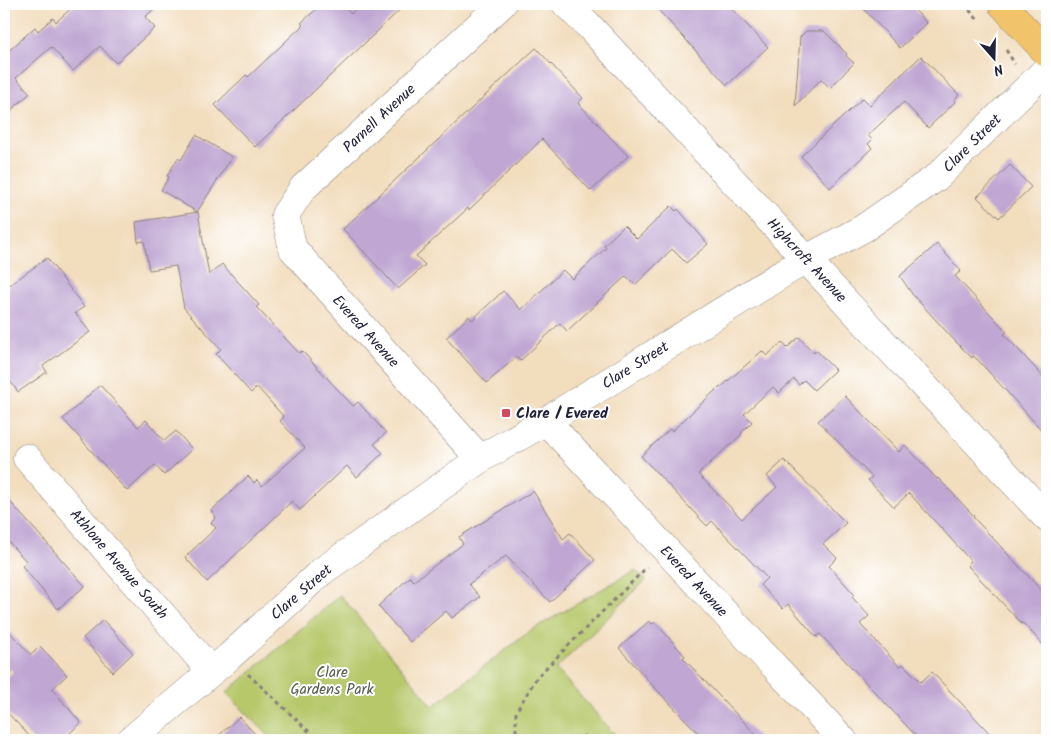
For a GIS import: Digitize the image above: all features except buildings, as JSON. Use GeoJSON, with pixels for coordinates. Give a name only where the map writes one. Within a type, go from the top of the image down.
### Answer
{"type":"FeatureCollection","features":[{"type":"Feature","properties":{"kind":"main road"},"geometry":{"type":"LineString","coordinates":[[1002,4],[1047,53]]}},
{"type":"Feature","properties":{"kind":"street","name":"Parnell Avenue"},"geometry":{"type":"LineString","coordinates":[[293,246],[286,214],[303,188],[502,4]]}},
{"type":"Feature","properties":{"kind":"street","name":"Highcroft Avenue"},"geometry":{"type":"LineString","coordinates":[[566,4],[1047,518]]}},
{"type":"Feature","properties":{"kind":"street","name":"Clare Street"},"geometry":{"type":"LineString","coordinates":[[131,740],[221,664],[321,572],[480,459],[546,421],[806,259],[864,228],[937,177],[1047,69]]}},
{"type":"Feature","properties":{"kind":"street","name":"Evered Avenue"},"geometry":{"type":"LineString","coordinates":[[293,246],[480,459]]}},
{"type":"Feature","properties":{"kind":"street","name":"Evered Avenue"},"geometry":{"type":"LineString","coordinates":[[546,421],[843,740]]}},
{"type":"Feature","properties":{"kind":"street","name":"Athlone Avenue South"},"geometry":{"type":"LineString","coordinates":[[27,458],[221,664]]}},
{"type":"Feature","properties":{"kind":"path"},"geometry":{"type":"LineString","coordinates":[[516,740],[516,712],[537,677],[665,549]]}},
{"type":"Feature","properties":{"kind":"path"},"geometry":{"type":"LineString","coordinates":[[221,664],[318,740]]}},
{"type":"Feature","properties":{"kind":"path"},"geometry":{"type":"LineString","coordinates":[[559,740],[583,736],[594,740]]}},
{"type":"Feature","properties":{"kind":"green space","name":"Clare Gardens Park"},"geometry":{"type":"Polygon","coordinates":[[[635,570],[646,580],[556,669],[620,740],[273,740],[226,693],[340,595],[433,706],[530,631],[635,570]]]}},
{"type":"Feature","properties":{"kind":"place","name":"Clare / Evered"},"geometry":{"type":"Point","coordinates":[506,413]}}]}
